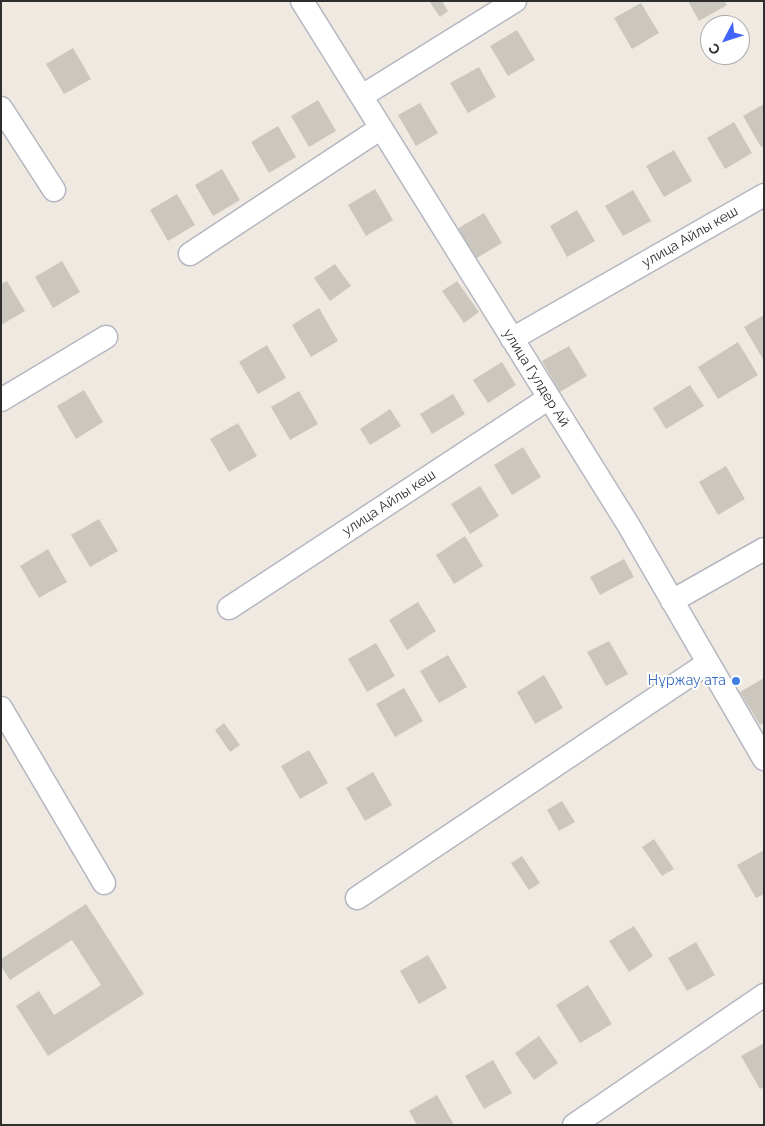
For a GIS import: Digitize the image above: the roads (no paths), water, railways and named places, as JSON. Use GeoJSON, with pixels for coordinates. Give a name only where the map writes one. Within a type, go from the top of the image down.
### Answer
{"type":"FeatureCollection","features":[{"type":"Feature","properties":{"kind":"street","name":"улица Гулдер Ай"},"geometry":{"type":"LineString","coordinates":[[302,1],[629,526],[764,760]]}},
{"type":"Feature","properties":{"kind":"street"},"geometry":{"type":"LineString","coordinates":[[362,96],[515,1]]}},
{"type":"Feature","properties":{"kind":"street"},"geometry":{"type":"LineString","coordinates":[[1,108],[54,190]]}},
{"type":"Feature","properties":{"kind":"street"},"geometry":{"type":"LineString","coordinates":[[190,254],[381,128]]}},
{"type":"Feature","properties":{"kind":"street","name":"улица Айлы кеш"},"geometry":{"type":"LineString","coordinates":[[512,339],[764,195]]}},
{"type":"Feature","properties":{"kind":"street"},"geometry":{"type":"LineString","coordinates":[[1,400],[106,337]]}},
{"type":"Feature","properties":{"kind":"street","name":"улица Айлы кеш"},"geometry":{"type":"LineString","coordinates":[[229,608],[549,398]]}},
{"type":"Feature","properties":{"kind":"street"},"geometry":{"type":"LineString","coordinates":[[672,601],[764,549]]}},
{"type":"Feature","properties":{"kind":"street"},"geometry":{"type":"LineString","coordinates":[[357,898],[708,662]]}},
{"type":"Feature","properties":{"kind":"street"},"geometry":{"type":"LineString","coordinates":[[1,708],[104,883]]}},
{"type":"Feature","properties":{"kind":"street"},"geometry":{"type":"LineString","coordinates":[[574,1125],[764,995]]}},
{"type":"Feature","properties":{"kind":"place","name":"Нұржау ата"},"geometry":{"type":"Point","coordinates":[736,681]}}]}
